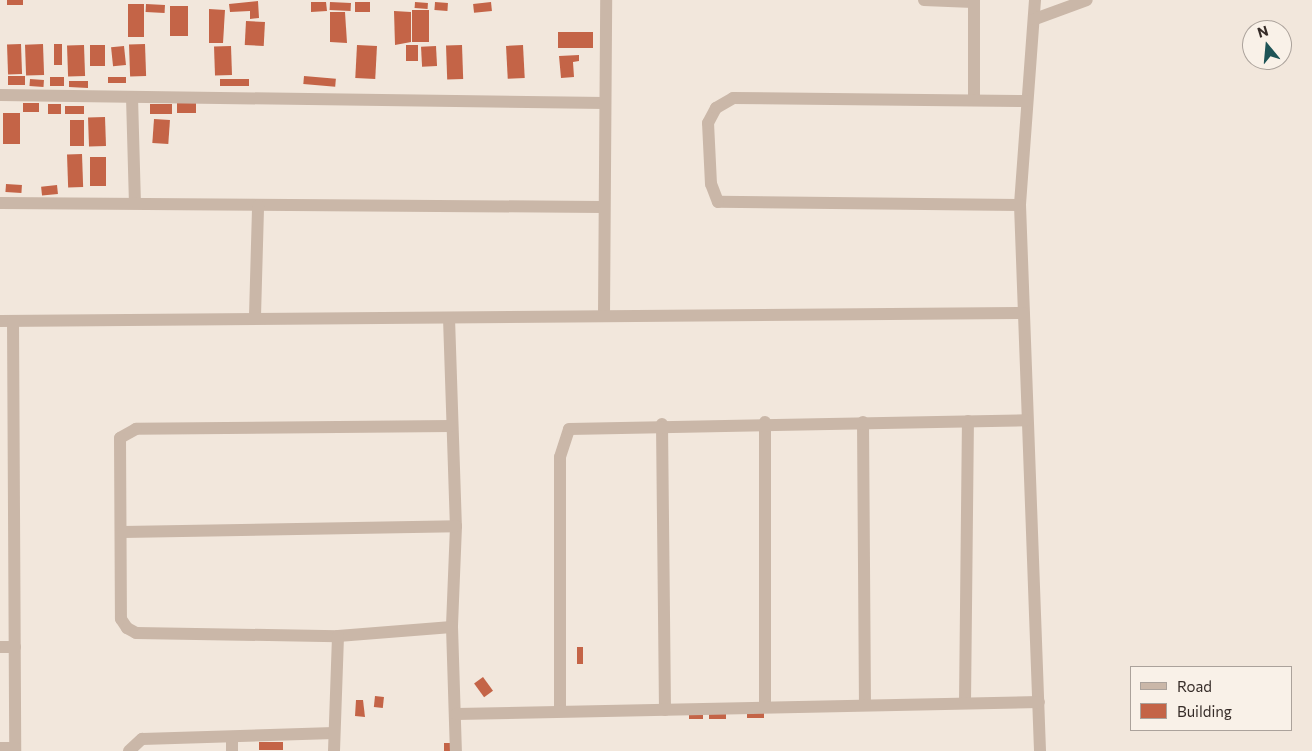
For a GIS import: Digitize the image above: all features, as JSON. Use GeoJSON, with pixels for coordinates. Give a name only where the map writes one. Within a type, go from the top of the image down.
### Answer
{"type":"FeatureCollection","features":[{"type":"Feature","properties":{"kind":"street"},"geometry":{"type":"LineString","coordinates":[[604,314],[602,207],[606,0]]}},
{"type":"Feature","properties":{"kind":"street"},"geometry":{"type":"LineString","coordinates":[[924,0],[973,1],[974,98]]}},
{"type":"Feature","properties":{"kind":"street"},"geometry":{"type":"LineString","coordinates":[[1036,0],[1026,101],[1020,205],[1026,420],[1040,751]]}},
{"type":"Feature","properties":{"kind":"street"},"geometry":{"type":"LineString","coordinates":[[1035,19],[1087,0]]}},
{"type":"Feature","properties":{"kind":"street"},"geometry":{"type":"LineString","coordinates":[[0,94],[605,103]]}},
{"type":"Feature","properties":{"kind":"street"},"geometry":{"type":"LineString","coordinates":[[132,97],[135,202]]}},
{"type":"Feature","properties":{"kind":"street"},"geometry":{"type":"LineString","coordinates":[[1020,205],[714,199],[708,123],[716,108],[733,98],[974,98],[1026,101]]}},
{"type":"Feature","properties":{"kind":"street"},"geometry":{"type":"LineString","coordinates":[[0,202],[135,202],[258,206],[602,207]]}},
{"type":"Feature","properties":{"kind":"street"},"geometry":{"type":"LineString","coordinates":[[255,316],[258,206]]}},
{"type":"Feature","properties":{"kind":"street"},"geometry":{"type":"LineString","coordinates":[[0,321],[255,316],[449,318],[604,314],[1023,313]]}},
{"type":"Feature","properties":{"kind":"street"},"geometry":{"type":"LineString","coordinates":[[449,318],[451,426],[456,526],[452,627],[456,751]]}},
{"type":"Feature","properties":{"kind":"street"},"geometry":{"type":"LineString","coordinates":[[0,748],[15,749],[14,542],[6,433],[13,321]]}},
{"type":"Feature","properties":{"kind":"street"},"geometry":{"type":"LineString","coordinates":[[560,710],[564,434],[575,426],[1026,420]]}},
{"type":"Feature","properties":{"kind":"street"},"geometry":{"type":"LineString","coordinates":[[764,707],[765,422]]}},
{"type":"Feature","properties":{"kind":"street"},"geometry":{"type":"LineString","coordinates":[[863,422],[865,705]]}},
{"type":"Feature","properties":{"kind":"street"},"geometry":{"type":"LineString","coordinates":[[965,703],[968,422]]}},
{"type":"Feature","properties":{"kind":"street"},"geometry":{"type":"LineString","coordinates":[[662,424],[665,710]]}},
{"type":"Feature","properties":{"kind":"street"},"geometry":{"type":"LineString","coordinates":[[451,426],[130,430],[120,438],[123,532],[121,619],[132,631],[338,636],[452,627]]}},
{"type":"Feature","properties":{"kind":"street"},"geometry":{"type":"LineString","coordinates":[[123,532],[456,526]]}},
{"type":"Feature","properties":{"kind":"street"},"geometry":{"type":"LineString","coordinates":[[0,542],[14,542]]}},
{"type":"Feature","properties":{"kind":"street"},"geometry":{"type":"LineString","coordinates":[[334,751],[338,636]]}},
{"type":"Feature","properties":{"kind":"street"},"geometry":{"type":"LineString","coordinates":[[0,647],[15,647]]}},
{"type":"Feature","properties":{"kind":"street"},"geometry":{"type":"LineString","coordinates":[[456,714],[560,710],[665,710],[1039,702]]}},
{"type":"Feature","properties":{"kind":"street"},"geometry":{"type":"LineString","coordinates":[[129,751],[142,739],[334,733]]}},
{"type":"Feature","properties":{"kind":"street"},"geometry":{"type":"LineString","coordinates":[[232,737],[232,751]]}},
{"type":"Feature","properties":{"kind":"building"},"geometry":{"type":"Polygon","coordinates":[[[7,0],[23,0],[23,5],[7,5],[7,0]]]}},
{"type":"Feature","properties":{"kind":"building"},"geometry":{"type":"Polygon","coordinates":[[[258,1],[259,18],[250,19],[250,11],[230,12],[229,4],[258,1]]]}},
{"type":"Feature","properties":{"kind":"building"},"geometry":{"type":"Polygon","coordinates":[[[311,2],[326,2],[327,11],[311,12],[311,2]]]}},
{"type":"Feature","properties":{"kind":"building"},"geometry":{"type":"Polygon","coordinates":[[[330,2],[351,3],[351,11],[330,10],[330,2]]]}},
{"type":"Feature","properties":{"kind":"building"},"geometry":{"type":"Polygon","coordinates":[[[355,2],[370,2],[370,12],[355,12],[355,2]]]}},
{"type":"Feature","properties":{"kind":"building"},"geometry":{"type":"Polygon","coordinates":[[[415,2],[428,3],[428,9],[415,8],[415,2]]]}},
{"type":"Feature","properties":{"kind":"building"},"geometry":{"type":"Polygon","coordinates":[[[435,2],[448,3],[447,11],[434,10],[435,2]]]}},
{"type":"Feature","properties":{"kind":"building"},"geometry":{"type":"Polygon","coordinates":[[[491,2],[492,11],[474,13],[473,4],[491,2]]]}},
{"type":"Feature","properties":{"kind":"building"},"geometry":{"type":"Polygon","coordinates":[[[128,4],[144,4],[144,37],[128,37],[128,4]]]}},
{"type":"Feature","properties":{"kind":"building"},"geometry":{"type":"Polygon","coordinates":[[[146,4],[165,5],[165,13],[146,12],[146,4]]]}},
{"type":"Feature","properties":{"kind":"building"},"geometry":{"type":"Polygon","coordinates":[[[170,6],[188,6],[188,36],[170,36],[170,6]]]}},
{"type":"Feature","properties":{"kind":"building"},"geometry":{"type":"Polygon","coordinates":[[[209,9],[225,10],[223,43],[209,43],[209,9]]]}},
{"type":"Feature","properties":{"kind":"building"},"geometry":{"type":"Polygon","coordinates":[[[412,10],[429,10],[429,42],[412,42],[412,10]]]}},
{"type":"Feature","properties":{"kind":"building"},"geometry":{"type":"Polygon","coordinates":[[[394,11],[411,12],[411,42],[395,45],[394,11]]]}},
{"type":"Feature","properties":{"kind":"building"},"geometry":{"type":"Polygon","coordinates":[[[330,12],[345,12],[347,43],[330,42],[330,12]]]}},
{"type":"Feature","properties":{"kind":"building"},"geometry":{"type":"Polygon","coordinates":[[[246,21],[265,22],[264,46],[245,45],[246,21]]]}},
{"type":"Feature","properties":{"kind":"building"},"geometry":{"type":"Polygon","coordinates":[[[558,32],[593,32],[593,48],[558,48],[558,32]]]}},
{"type":"Feature","properties":{"kind":"building"},"geometry":{"type":"Polygon","coordinates":[[[7,44],[21,44],[22,74],[8,74],[7,44]]]}},
{"type":"Feature","properties":{"kind":"building"},"geometry":{"type":"Polygon","coordinates":[[[43,44],[44,75],[26,76],[25,45],[43,44]]]}},
{"type":"Feature","properties":{"kind":"building"},"geometry":{"type":"Polygon","coordinates":[[[54,44],[62,44],[62,65],[54,65],[54,44]]]}},
{"type":"Feature","properties":{"kind":"building"},"geometry":{"type":"Polygon","coordinates":[[[145,44],[146,76],[130,77],[129,45],[145,44]]]}},
{"type":"Feature","properties":{"kind":"building"},"geometry":{"type":"Polygon","coordinates":[[[84,45],[85,76],[68,77],[67,46],[84,45]]]}},
{"type":"Feature","properties":{"kind":"building"},"geometry":{"type":"Polygon","coordinates":[[[90,45],[105,45],[105,66],[90,66],[90,45]]]}},
{"type":"Feature","properties":{"kind":"building"},"geometry":{"type":"Polygon","coordinates":[[[357,45],[377,46],[375,79],[355,78],[357,45]]]}},
{"type":"Feature","properties":{"kind":"building"},"geometry":{"type":"Polygon","coordinates":[[[406,45],[418,45],[418,61],[406,61],[406,45]]]}},
{"type":"Feature","properties":{"kind":"building"},"geometry":{"type":"Polygon","coordinates":[[[462,45],[463,79],[447,80],[446,46],[462,45]]]}},
{"type":"Feature","properties":{"kind":"building"},"geometry":{"type":"Polygon","coordinates":[[[523,45],[525,78],[508,79],[506,46],[523,45]]]}},
{"type":"Feature","properties":{"kind":"building"},"geometry":{"type":"Polygon","coordinates":[[[124,46],[126,65],[113,66],[111,47],[124,46]]]}},
{"type":"Feature","properties":{"kind":"building"},"geometry":{"type":"Polygon","coordinates":[[[231,46],[232,75],[215,76],[214,47],[231,46]]]}},
{"type":"Feature","properties":{"kind":"building"},"geometry":{"type":"Polygon","coordinates":[[[436,46],[437,66],[422,67],[421,47],[436,46]]]}},
{"type":"Feature","properties":{"kind":"building"},"geometry":{"type":"Polygon","coordinates":[[[579,55],[579,61],[573,62],[574,77],[561,78],[559,56],[579,55]]]}},
{"type":"Feature","properties":{"kind":"building"},"geometry":{"type":"Polygon","coordinates":[[[8,76],[25,76],[25,85],[8,85],[8,76]]]}},
{"type":"Feature","properties":{"kind":"building"},"geometry":{"type":"Polygon","coordinates":[[[304,76],[336,79],[335,87],[303,84],[304,76]]]}},
{"type":"Feature","properties":{"kind":"building"},"geometry":{"type":"Polygon","coordinates":[[[50,77],[64,77],[64,86],[50,86],[50,77]]]}},
{"type":"Feature","properties":{"kind":"building"},"geometry":{"type":"Polygon","coordinates":[[[108,77],[126,77],[126,83],[108,83],[108,77]]]}},
{"type":"Feature","properties":{"kind":"building"},"geometry":{"type":"Polygon","coordinates":[[[30,79],[44,80],[43,87],[30,86],[30,79]]]}},
{"type":"Feature","properties":{"kind":"building"},"geometry":{"type":"Polygon","coordinates":[[[220,79],[249,79],[249,86],[220,86],[220,79]]]}},
{"type":"Feature","properties":{"kind":"building"},"geometry":{"type":"Polygon","coordinates":[[[69,81],[88,81],[88,88],[69,87],[69,81]]]}},
{"type":"Feature","properties":{"kind":"building"},"geometry":{"type":"Polygon","coordinates":[[[23,103],[39,103],[39,112],[23,112],[23,103]]]}},
{"type":"Feature","properties":{"kind":"building"},"geometry":{"type":"Polygon","coordinates":[[[177,103],[196,103],[196,113],[177,113],[177,103]]]}},
{"type":"Feature","properties":{"kind":"building"},"geometry":{"type":"Polygon","coordinates":[[[48,104],[61,104],[61,114],[48,114],[48,104]]]}},
{"type":"Feature","properties":{"kind":"building"},"geometry":{"type":"Polygon","coordinates":[[[150,104],[172,104],[172,114],[150,114],[150,104]]]}},
{"type":"Feature","properties":{"kind":"building"},"geometry":{"type":"Polygon","coordinates":[[[65,106],[84,106],[84,114],[65,114],[65,106]]]}},
{"type":"Feature","properties":{"kind":"building"},"geometry":{"type":"Polygon","coordinates":[[[3,113],[20,113],[20,144],[3,144],[3,113]]]}},
{"type":"Feature","properties":{"kind":"building"},"geometry":{"type":"Polygon","coordinates":[[[105,117],[106,146],[89,147],[88,118],[105,117]]]}},
{"type":"Feature","properties":{"kind":"building"},"geometry":{"type":"Polygon","coordinates":[[[154,119],[170,120],[168,144],[152,143],[154,119]]]}},
{"type":"Feature","properties":{"kind":"building"},"geometry":{"type":"Polygon","coordinates":[[[70,120],[84,120],[84,146],[70,146],[70,120]]]}},
{"type":"Feature","properties":{"kind":"building"},"geometry":{"type":"Polygon","coordinates":[[[82,154],[83,187],[68,188],[67,155],[82,154]]]}},
{"type":"Feature","properties":{"kind":"building"},"geometry":{"type":"Polygon","coordinates":[[[90,157],[106,157],[106,186],[90,186],[90,157]]]}},
{"type":"Feature","properties":{"kind":"building"},"geometry":{"type":"Polygon","coordinates":[[[6,184],[22,185],[21,193],[5,192],[6,184]]]}},
{"type":"Feature","properties":{"kind":"building"},"geometry":{"type":"Polygon","coordinates":[[[57,185],[58,194],[42,196],[41,187],[57,185]]]}},
{"type":"Feature","properties":{"kind":"building"},"geometry":{"type":"Polygon","coordinates":[[[577,647],[583,647],[583,664],[577,664],[577,647]]]}},
{"type":"Feature","properties":{"kind":"building"},"geometry":{"type":"Polygon","coordinates":[[[483,677],[493,691],[484,697],[474,683],[483,677]]]}},
{"type":"Feature","properties":{"kind":"building"},"geometry":{"type":"Polygon","coordinates":[[[375,696],[384,697],[383,708],[374,707],[375,696]]]}},
{"type":"Feature","properties":{"kind":"building"},"geometry":{"type":"Polygon","coordinates":[[[356,700],[363,700],[365,717],[355,716],[356,700]]]}},
{"type":"Feature","properties":{"kind":"building"},"geometry":{"type":"Polygon","coordinates":[[[747,710],[764,710],[764,718],[747,718],[747,710]]]}},
{"type":"Feature","properties":{"kind":"building"},"geometry":{"type":"Polygon","coordinates":[[[709,711],[726,711],[726,719],[709,719],[709,711]]]}},
{"type":"Feature","properties":{"kind":"building"},"geometry":{"type":"Polygon","coordinates":[[[689,712],[703,712],[703,719],[689,719],[689,712]]]}},
{"type":"Feature","properties":{"kind":"building"},"geometry":{"type":"Polygon","coordinates":[[[259,742],[283,742],[283,750],[259,750],[259,742]]]}},
{"type":"Feature","properties":{"kind":"building"},"geometry":{"type":"Polygon","coordinates":[[[444,743],[452,743],[452,751],[444,751],[444,743]]]}}]}
